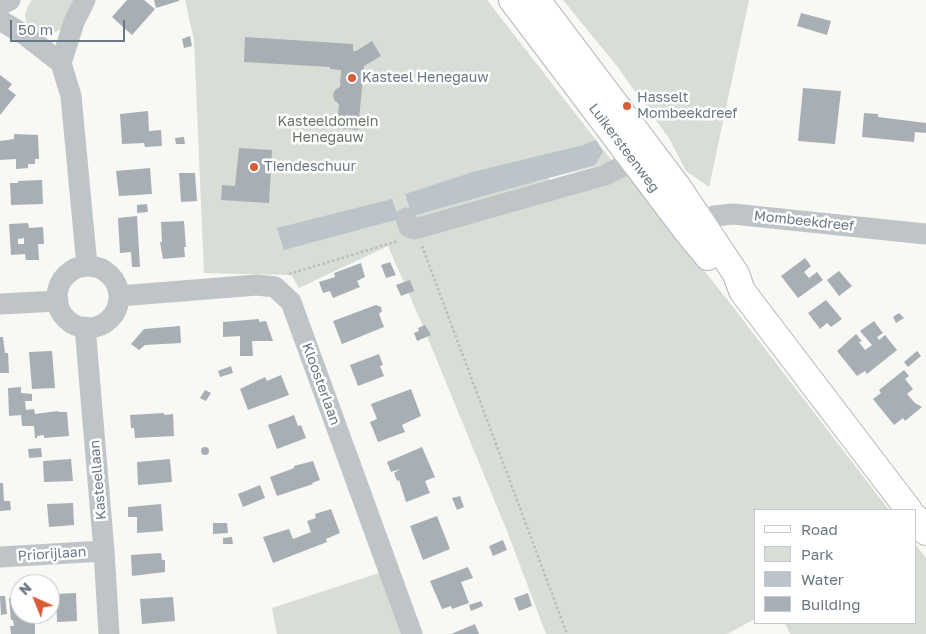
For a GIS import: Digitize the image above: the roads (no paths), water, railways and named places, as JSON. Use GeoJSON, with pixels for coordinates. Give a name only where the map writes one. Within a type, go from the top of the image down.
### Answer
{"type":"FeatureCollection","features":[{"type":"Feature","properties":{"kind":"main road","name":"Luikersteenweg"},"geometry":{"type":"LineString","coordinates":[[512,0],[640,153]]}},
{"type":"Feature","properties":{"kind":"main road","name":"Luikersteenweg"},"geometry":{"type":"LineString","coordinates":[[537,0],[640,153],[694,225],[729,281],[742,290],[908,509]]}},
{"type":"Feature","properties":{"kind":"main road"},"geometry":{"type":"LineString","coordinates":[[916,518],[926,532]]}},
{"type":"Feature","properties":{"kind":"street"},"geometry":{"type":"LineString","coordinates":[[0,4],[10,0]]}},
{"type":"Feature","properties":{"kind":"street"},"geometry":{"type":"LineString","coordinates":[[84,0],[74,22],[61,63],[71,96],[87,266]]}},
{"type":"Feature","properties":{"kind":"street"},"geometry":{"type":"LineString","coordinates":[[0,20],[25,35],[61,63]]}},
{"type":"Feature","properties":{"kind":"street"},"geometry":{"type":"LineString","coordinates":[[410,223],[605,175],[640,153]]}},
{"type":"Feature","properties":{"kind":"street","name":"Mombeekdreef"},"geometry":{"type":"LineString","coordinates":[[694,225],[714,216],[733,214],[926,234]]}},
{"type":"Feature","properties":{"kind":"street"},"geometry":{"type":"LineString","coordinates":[[98,267],[112,278],[118,289],[119,296],[115,311],[111,317],[101,324],[85,327],[78,326],[68,320],[60,309],[58,288],[65,276],[76,268],[98,267]]}},
{"type":"Feature","properties":{"kind":"street","name":"Kloosterlaan"},"geometry":{"type":"LineString","coordinates":[[119,296],[257,285],[275,287],[291,302],[412,634]]}},
{"type":"Feature","properties":{"kind":"street"},"geometry":{"type":"LineString","coordinates":[[0,304],[58,301]]}},
{"type":"Feature","properties":{"kind":"street","name":"Kasteellaan"},"geometry":{"type":"LineString","coordinates":[[85,327],[104,550],[109,634]]}},
{"type":"Feature","properties":{"kind":"street","name":"Priorijlaan"},"geometry":{"type":"LineString","coordinates":[[0,557],[104,550]]}},
{"type":"Feature","properties":{"kind":"water"},"geometry":{"type":"Polygon","coordinates":[[[596,140],[603,152],[595,165],[412,216],[405,194],[473,172],[583,145],[596,140]]]}},
{"type":"Feature","properties":{"kind":"water"},"geometry":{"type":"Polygon","coordinates":[[[392,199],[399,219],[284,250],[277,228],[392,199]]]}},
{"type":"Feature","properties":{"kind":"place","name":"Kasteel Henegauw"},"geometry":{"type":"Point","coordinates":[352,78]}},
{"type":"Feature","properties":{"kind":"place","name":"Hasselt Mombeekdreef"},"geometry":{"type":"Point","coordinates":[627,106]}},
{"type":"Feature","properties":{"kind":"place","name":"Tiendeschuur"},"geometry":{"type":"Point","coordinates":[254,167]}},
{"type":"Feature","properties":{"kind":"park label","name":"Kasteeldomein Henegauw"},"geometry":{"type":"Point","coordinates":[328,130]}}]}
